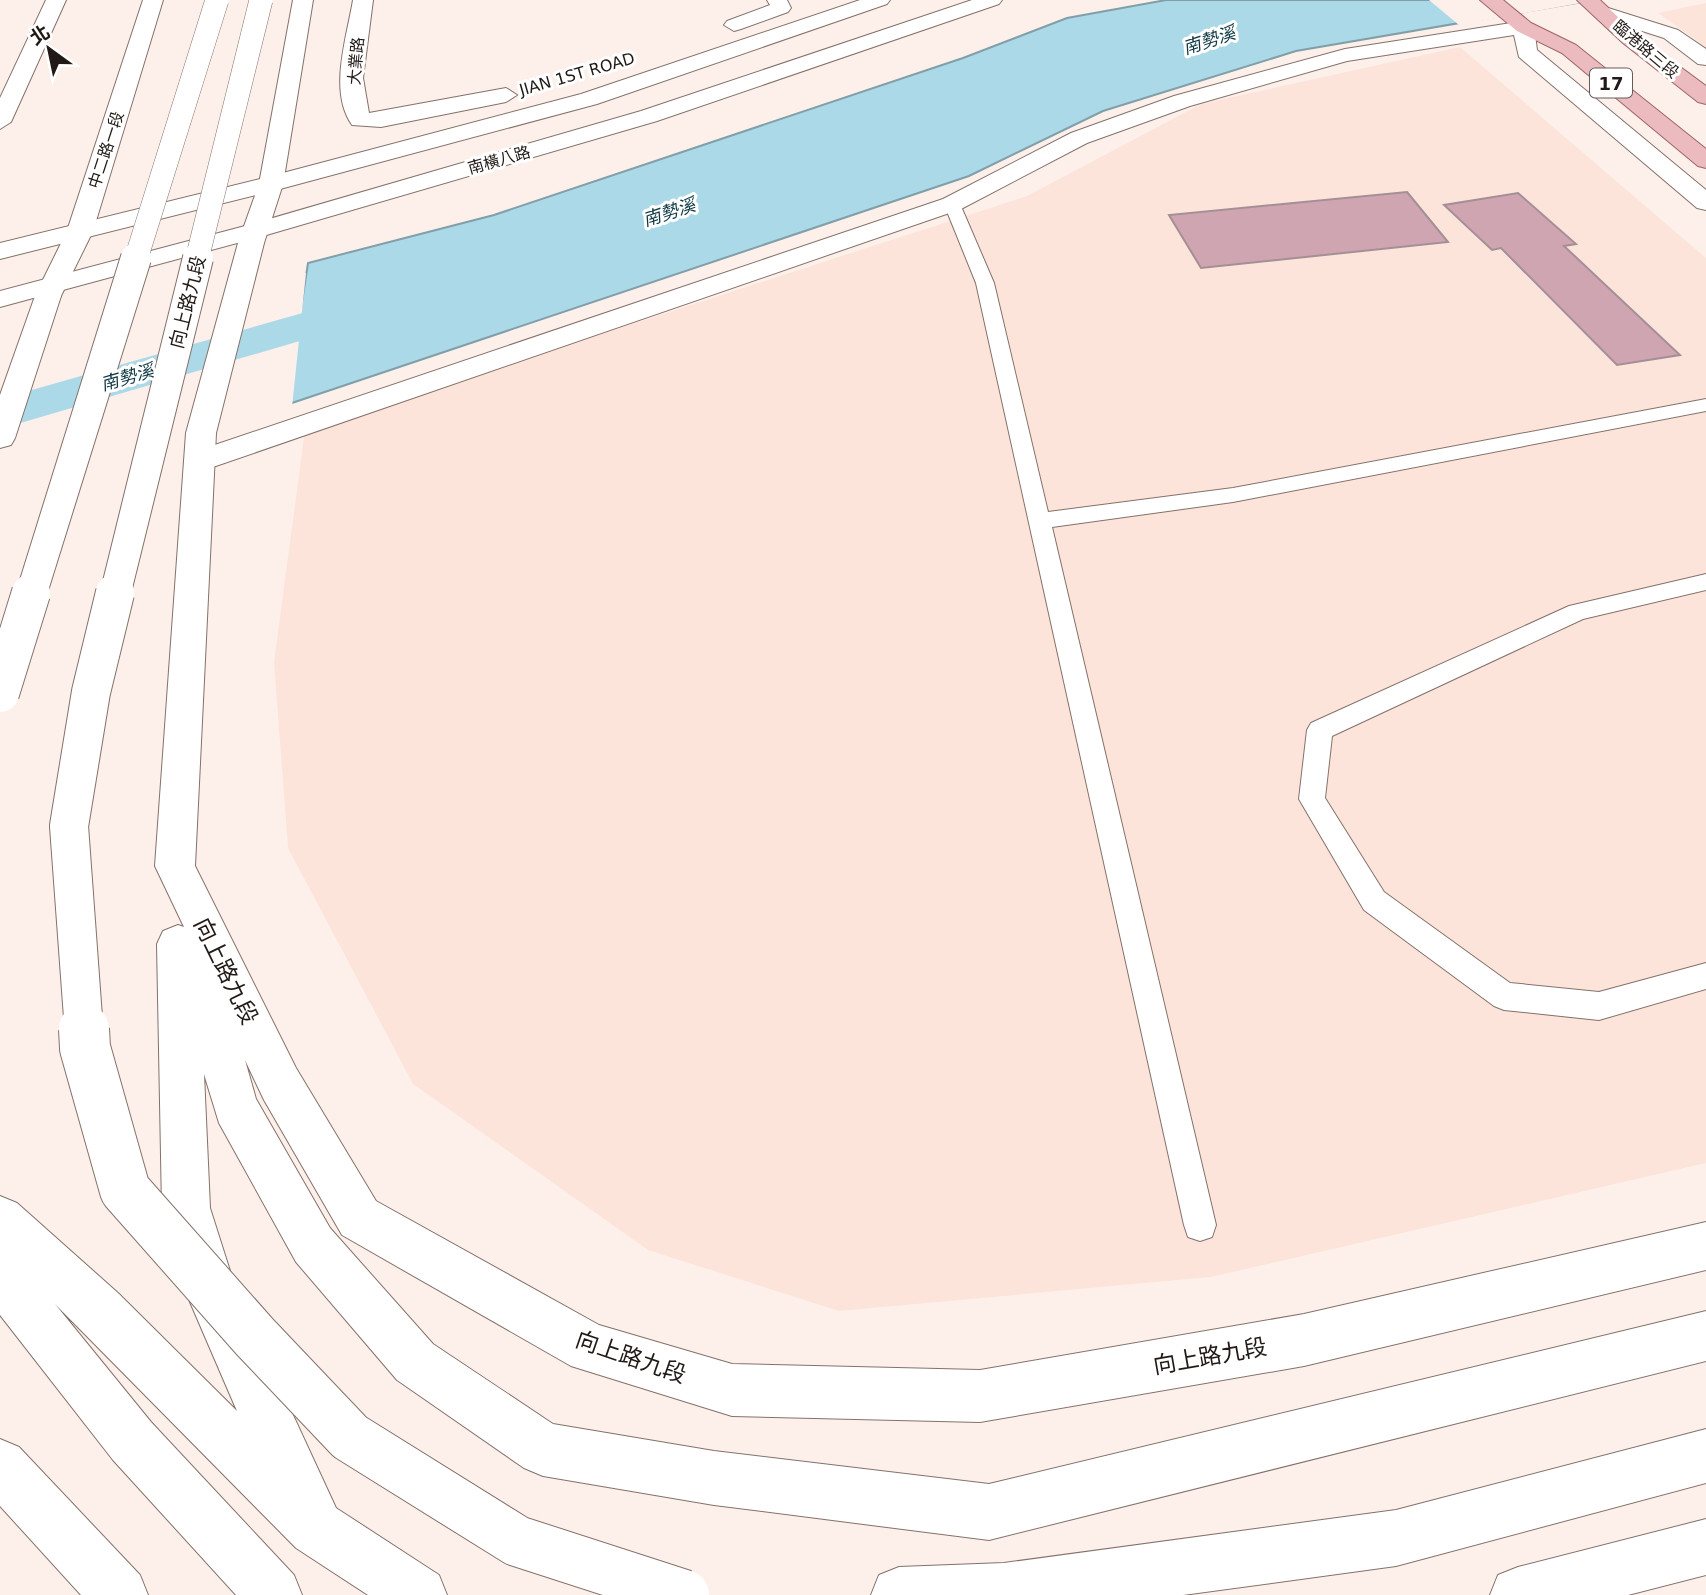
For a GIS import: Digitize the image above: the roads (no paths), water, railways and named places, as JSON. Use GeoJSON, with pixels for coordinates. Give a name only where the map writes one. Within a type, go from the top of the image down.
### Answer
{"type":"FeatureCollection","features":[{"type":"Feature","properties":{"kind":"main road"},"geometry":{"type":"LineString","coordinates":[[0,122],[56,0]]}},
{"type":"Feature","properties":{"kind":"main road","name":"中二路一段"},"geometry":{"type":"LineString","coordinates":[[0,438],[52,290],[80,231],[153,0]]}},
{"type":"Feature","properties":{"kind":"main road"},"geometry":{"type":"LineString","coordinates":[[0,694],[217,0]]}},
{"type":"Feature","properties":{"kind":"main road","name":"向上路九段"},"geometry":{"type":"LineString","coordinates":[[261,0],[89,706],[69,826],[85,1048],[125,1190],[255,1337],[350,1437],[517,1541],[684,1595]]}},
{"type":"Feature","properties":{"kind":"main road"},"geometry":{"type":"LineString","coordinates":[[252,237],[271,184],[303,0]]}},
{"type":"Feature","properties":{"kind":"main road","name":"大業路"},"geometry":{"type":"LineString","coordinates":[[360,120],[353,109],[353,79],[363,0]]}},
{"type":"Feature","properties":{"kind":"main road","name":"南橫八路"},"geometry":{"type":"LineString","coordinates":[[0,251],[271,184],[589,99],[880,0]]}},
{"type":"Feature","properties":{"kind":"main road","name":"南橫八路"},"geometry":{"type":"LineString","coordinates":[[0,299],[52,290],[252,237],[649,116],[992,0]]}},
{"type":"Feature","properties":{"kind":"main road","name":"17"},"geometry":{"type":"LineString","coordinates":[[1490,0],[1517,22],[1569,49],[1706,161]]}},
{"type":"Feature","properties":{"kind":"main road","name":"臨港路三段"},"geometry":{"type":"LineString","coordinates":[[1587,0],[1605,13],[1630,38],[1706,97]]}},
{"type":"Feature","properties":{"kind":"main road"},"geometry":{"type":"LineString","coordinates":[[720,30],[779,4],[809,24]]}},
{"type":"Feature","properties":{"kind":"main road"},"geometry":{"type":"LineString","coordinates":[[1605,13],[1639,5]]}},
{"type":"Feature","properties":{"kind":"main road"},"geometry":{"type":"LineString","coordinates":[[1605,13],[1671,34],[1706,59]]}},
{"type":"Feature","properties":{"kind":"main road"},"geometry":{"type":"LineString","coordinates":[[200,447],[953,204],[1079,138],[1182,101],[1345,55],[1517,22],[1527,52],[1706,203]]}},
{"type":"Feature","properties":{"kind":"main road","name":"JIAN 1ST ROAD"},"geometry":{"type":"LineString","coordinates":[[360,120],[381,120],[524,90]]}},
{"type":"Feature","properties":{"kind":"main road","name":"向上路九段"},"geometry":{"type":"LineString","coordinates":[[252,237],[200,447],[175,866],[280,1084],[359,1218],[589,1348],[732,1390],[981,1396],[1304,1340],[1706,1246]]}},
{"type":"Feature","properties":{"kind":"main road"},"geometry":{"type":"LineString","coordinates":[[175,866],[235,1107],[313,1245],[415,1362],[543,1449],[714,1478],[989,1512],[1706,1336]]}},
{"type":"Feature","properties":{"kind":"main road"},"geometry":{"type":"LineString","coordinates":[[175,866],[186,1208],[215,1302],[316,1528]]}},
{"type":"Feature","properties":{"kind":"main road"},"geometry":{"type":"LineString","coordinates":[[0,1220],[100,1311],[316,1528],[419,1595]]}},
{"type":"Feature","properties":{"kind":"main road"},"geometry":{"type":"LineString","coordinates":[[0,1257],[5,1281],[132,1441],[274,1595]]}},
{"type":"Feature","properties":{"kind":"main road"},"geometry":{"type":"LineString","coordinates":[[900,1595],[1004,1591],[1396,1538],[1706,1457]]}},
{"type":"Feature","properties":{"kind":"main road"},"geometry":{"type":"LineString","coordinates":[[0,1466],[120,1595]]}},
{"type":"Feature","properties":{"kind":"main road"},"geometry":{"type":"LineString","coordinates":[[1518,1595],[1706,1547]]}},
{"type":"Feature","properties":{"kind":"lane"},"geometry":{"type":"LineString","coordinates":[[953,204],[985,283],[1200,1225]]}},
{"type":"Feature","properties":{"kind":"lane"},"geometry":{"type":"LineString","coordinates":[[1039,521],[1233,495],[1706,405]]}},
{"type":"Feature","properties":{"kind":"lane"},"geometry":{"type":"LineString","coordinates":[[1706,582],[1577,612],[1320,730],[1312,799],[1374,901],[1504,996],[1599,1006],[1706,976]]}},
{"type":"Feature","properties":{"kind":"water"},"geometry":{"type":"Polygon","coordinates":[[[1166,0],[1594,0],[1296,51],[1103,111],[969,176],[286,405],[308,263],[494,215],[963,58],[1067,18],[1166,0]]]}},
{"type":"Feature","properties":{"kind":"waterway","name":"南勢溪"},"geometry":{"type":"LineString","coordinates":[[0,414],[380,304]]}}]}
